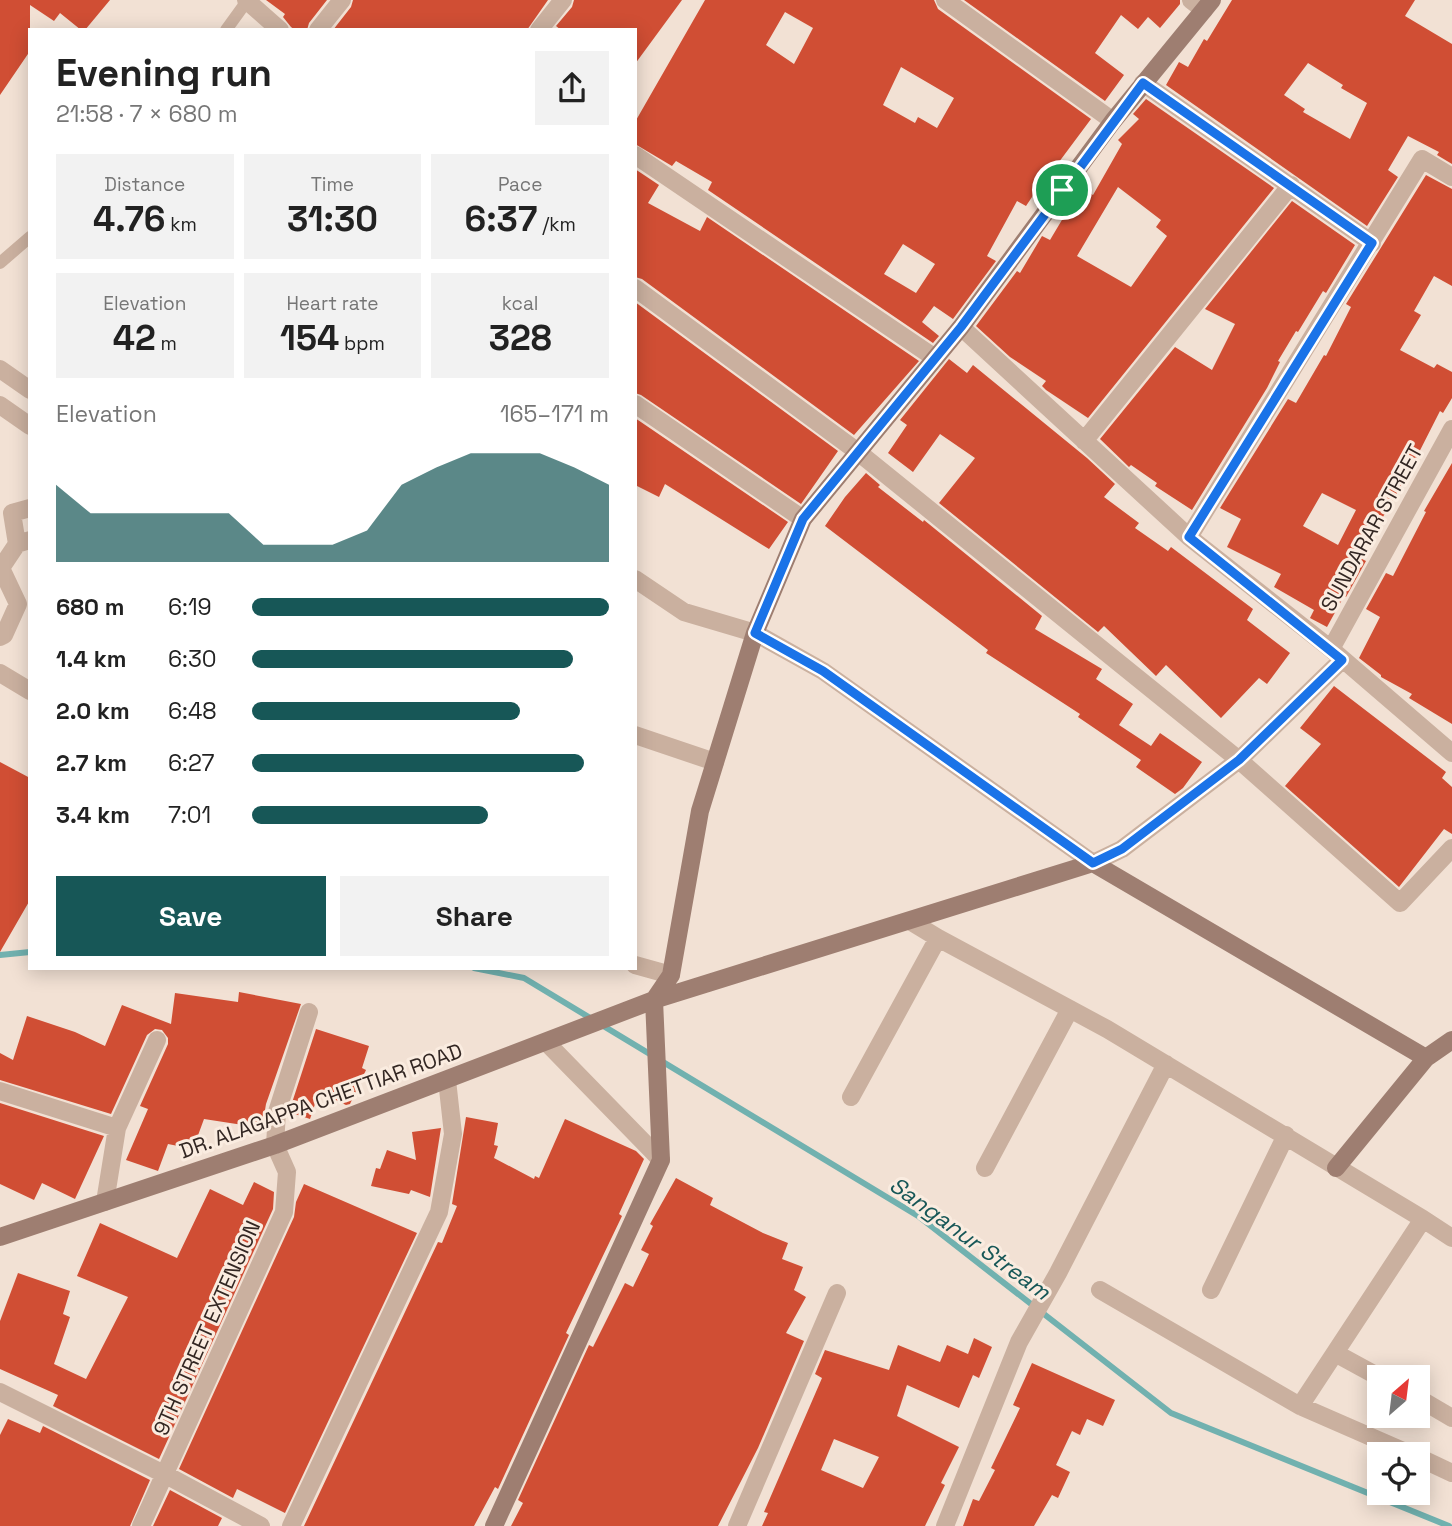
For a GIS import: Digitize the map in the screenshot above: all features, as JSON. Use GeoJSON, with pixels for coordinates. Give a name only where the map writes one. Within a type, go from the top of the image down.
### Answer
{"type":"FeatureCollection","features":[{"type":"Feature","properties":{"kind":"street"},"geometry":{"type":"LineString","coordinates":[[247,0],[278,28]]}},
{"type":"Feature","properties":{"kind":"street"},"geometry":{"type":"LineString","coordinates":[[320,28],[342,0]]}},
{"type":"Feature","properties":{"kind":"street"},"geometry":{"type":"LineString","coordinates":[[541,28],[563,0]]}},
{"type":"Feature","properties":{"kind":"street"},"geometry":{"type":"LineString","coordinates":[[945,0],[1113,121]]}},
{"type":"Feature","properties":{"kind":"street"},"geometry":{"type":"LineString","coordinates":[[494,1526],[661,1160],[654,1000],[671,975],[700,811],[715,762],[755,633],[803,519],[961,327],[1202,3]]}},
{"type":"Feature","properties":{"kind":"street"},"geometry":{"type":"LineString","coordinates":[[1143,83],[1372,243]]}},
{"type":"Feature","properties":{"kind":"street"},"geometry":{"type":"LineString","coordinates":[[637,156],[935,358]]}},
{"type":"Feature","properties":{"kind":"street"},"geometry":{"type":"LineString","coordinates":[[1189,537],[1422,159],[1452,177]]}},
{"type":"Feature","properties":{"kind":"street"},"geometry":{"type":"LineString","coordinates":[[1084,441],[1291,185]]}},
{"type":"Feature","properties":{"kind":"street"},"geometry":{"type":"LineString","coordinates":[[637,289],[858,452],[1239,760],[1400,903],[1452,848]]}},
{"type":"Feature","properties":{"kind":"street"},"geometry":{"type":"LineString","coordinates":[[961,327],[1189,537],[1337,654],[1452,753]]}},
{"type":"Feature","properties":{"kind":"street"},"geometry":{"type":"LineString","coordinates":[[0,369],[28,389]]}},
{"type":"Feature","properties":{"kind":"street"},"geometry":{"type":"LineString","coordinates":[[0,405],[28,425]]}},
{"type":"Feature","properties":{"kind":"street"},"geometry":{"type":"LineString","coordinates":[[637,405],[803,519]]}},
{"type":"Feature","properties":{"kind":"street","name":"SUNDARAR STREET"},"geometry":{"type":"LineString","coordinates":[[1093,863],[1122,849],[1239,760],[1337,654],[1452,429]]}},
{"type":"Feature","properties":{"kind":"street"},"geometry":{"type":"LineString","coordinates":[[1,635],[18,604],[1,567],[23,542],[12,513],[28,509]]}},
{"type":"Feature","properties":{"kind":"street"},"geometry":{"type":"LineString","coordinates":[[637,580],[684,612],[755,633],[823,671],[1093,863],[1426,1058]]}},
{"type":"Feature","properties":{"kind":"street"},"geometry":{"type":"LineString","coordinates":[[0,673],[28,690]]}},
{"type":"Feature","properties":{"kind":"street"},"geometry":{"type":"LineString","coordinates":[[637,735],[715,762]]}},
{"type":"Feature","properties":{"kind":"street","name":"DR. ALAGAPPA CHETTIAR ROAD"},"geometry":{"type":"LineString","coordinates":[[0,1237],[275,1145],[654,1000],[1093,863]]}},
{"type":"Feature","properties":{"kind":"street"},"geometry":{"type":"LineString","coordinates":[[910,921],[1166,1064],[1452,1238]]}},
{"type":"Feature","properties":{"kind":"street"},"geometry":{"type":"LineString","coordinates":[[851,1097],[938,937]]}},
{"type":"Feature","properties":{"kind":"street"},"geometry":{"type":"LineString","coordinates":[[637,966],[671,975]]}},
{"type":"Feature","properties":{"kind":"street"},"geometry":{"type":"LineString","coordinates":[[985,1168],[1070,1009]]}},
{"type":"Feature","properties":{"kind":"street"},"geometry":{"type":"LineString","coordinates":[[275,1145],[276,1112],[309,1012]]}},
{"type":"Feature","properties":{"kind":"street"},"geometry":{"type":"LineString","coordinates":[[105,1202],[117,1128],[156,1040]]}},
{"type":"Feature","properties":{"kind":"street"},"geometry":{"type":"LineString","coordinates":[[1336,1168],[1426,1058],[1452,1040]]}},
{"type":"Feature","properties":{"kind":"street"},"geometry":{"type":"LineString","coordinates":[[552,1041],[661,1160]]}},
{"type":"Feature","properties":{"kind":"street"},"geometry":{"type":"LineString","coordinates":[[945,1526],[1022,1335],[1058,1273],[1166,1064]]}},
{"type":"Feature","properties":{"kind":"street"},"geometry":{"type":"LineString","coordinates":[[291,1526],[439,1212],[453,1135],[447,1080]]}},
{"type":"Feature","properties":{"kind":"street"},"geometry":{"type":"LineString","coordinates":[[0,1091],[117,1128]]}},
{"type":"Feature","properties":{"kind":"street"},"geometry":{"type":"LineString","coordinates":[[1211,1290],[1286,1135]]}},
{"type":"Feature","properties":{"kind":"street","name":"9TH STREET EXTENSION"},"geometry":{"type":"LineString","coordinates":[[141,1526],[284,1212],[287,1172],[275,1145]]}},
{"type":"Feature","properties":{"kind":"street"},"geometry":{"type":"LineString","coordinates":[[1300,1406],[1423,1219]]}},
{"type":"Feature","properties":{"kind":"street"},"geometry":{"type":"LineString","coordinates":[[1100,1290],[1300,1406],[1382,1442]]}},
{"type":"Feature","properties":{"kind":"street"},"geometry":{"type":"LineString","coordinates":[[737,1526],[837,1293]]}},
{"type":"Feature","properties":{"kind":"street"},"geometry":{"type":"LineString","coordinates":[[1335,1353],[1367,1370]]}},
{"type":"Feature","properties":{"kind":"street"},"geometry":{"type":"LineString","coordinates":[[0,1392],[261,1526]]}},
{"type":"Feature","properties":{"kind":"street"},"geometry":{"type":"LineString","coordinates":[[1430,1405],[1452,1418]]}},
{"type":"Feature","properties":{"kind":"street"},"geometry":{"type":"LineString","coordinates":[[1430,1463],[1452,1473]]}},
{"type":"Feature","properties":{"kind":"lane"},"geometry":{"type":"LineString","coordinates":[[227,28],[247,0]]}},
{"type":"Feature","properties":{"kind":"lane"},"geometry":{"type":"LineString","coordinates":[[0,263],[28,239]]}},
{"type":"Feature","properties":{"kind":"building"},"geometry":{"type":"Polygon","coordinates":[[[0,0],[110,0],[87,28],[79,28],[60,13],[54,21],[30,5],[28,54],[0,95],[0,0]]]}},
{"type":"Feature","properties":{"kind":"building"},"geometry":{"type":"Polygon","coordinates":[[[266,0],[327,0],[308,28],[292,28],[283,17],[285,14],[266,0]]]}},
{"type":"Feature","properties":{"kind":"building"},"geometry":{"type":"Polygon","coordinates":[[[353,0],[548,0],[528,28],[335,28],[351,7],[353,0]]]}},
{"type":"Feature","properties":{"kind":"building"},"geometry":{"type":"Polygon","coordinates":[[[574,0],[682,0],[637,61],[637,28],[558,28],[556,26],[572,7],[574,0]]]}},
{"type":"Feature","properties":{"kind":"building"},"geometry":{"type":"Polygon","coordinates":[[[705,0],[934,0],[938,9],[1091,119],[1056,166],[1054,164],[1026,206],[1017,201],[987,256],[996,261],[953,319],[934,306],[922,322],[939,336],[933,343],[708,190],[712,182],[676,161],[672,166],[637,145],[637,119],[705,0]],[[785,12],[766,45],[794,64],[813,28],[785,12]],[[901,67],[883,105],[915,123],[918,117],[937,128],[954,98],[901,67]],[[903,244],[884,274],[916,293],[935,264],[903,244]]]}},
{"type":"Feature","properties":{"kind":"building"},"geometry":{"type":"Polygon","coordinates":[[[964,0],[1180,0],[1180,4],[1160,28],[1148,17],[1138,29],[1121,15],[1095,53],[1124,75],[1105,101],[964,0]]]}},
{"type":"Feature","properties":{"kind":"building"},"geometry":{"type":"Polygon","coordinates":[[[1232,0],[1415,0],[1405,16],[1452,44],[1452,164],[1437,155],[1439,152],[1408,136],[1388,170],[1398,177],[1367,226],[1166,85],[1179,62],[1188,67],[1204,39],[1207,41],[1232,0]],[[1308,63],[1284,95],[1305,109],[1303,112],[1350,139],[1367,103],[1341,88],[1343,85],[1308,63]]]}},
{"type":"Feature","properties":{"kind":"building"},"geometry":{"type":"Polygon","coordinates":[[[1146,99],[1274,188],[1088,418],[1046,390],[1042,386],[1046,381],[1010,357],[976,326],[1017,271],[1020,273],[1042,236],[1050,240],[1081,188],[1093,195],[1122,144],[1118,140],[1139,119],[1133,114],[1146,99]],[[1118,187],[1077,256],[1131,287],[1167,236],[1156,227],[1161,220],[1118,187]]]}},
{"type":"Feature","properties":{"kind":"building"},"geometry":{"type":"Polygon","coordinates":[[[637,170],[659,185],[648,203],[700,231],[707,217],[919,361],[854,435],[637,278],[637,170]]]}},
{"type":"Feature","properties":{"kind":"building"},"geometry":{"type":"Polygon","coordinates":[[[1426,175],[1452,189],[1452,286],[1434,276],[1414,311],[1421,315],[1400,350],[1434,368],[1437,364],[1452,372],[1452,398],[1443,413],[1440,411],[1407,476],[1380,522],[1378,521],[1360,558],[1366,561],[1327,627],[1310,618],[1314,610],[1274,587],[1281,574],[1227,547],[1241,519],[1220,508],[1288,399],[1296,403],[1324,355],[1326,356],[1351,307],[1346,304],[1426,175]],[[1322,493],[1303,526],[1338,545],[1356,510],[1322,493]]]}},
{"type":"Feature","properties":{"kind":"building"},"geometry":{"type":"Polygon","coordinates":[[[1292,201],[1355,245],[1326,293],[1323,291],[1298,332],[1296,331],[1278,361],[1280,362],[1267,388],[1192,510],[1155,486],[1157,483],[1131,465],[1129,467],[1100,439],[1175,347],[1212,370],[1235,324],[1205,309],[1292,201]]]}},
{"type":"Feature","properties":{"kind":"building"},"geometry":{"type":"Polygon","coordinates":[[[637,303],[838,451],[801,504],[637,394],[637,303]]]}},
{"type":"Feature","properties":{"kind":"building"},"geometry":{"type":"Polygon","coordinates":[[[949,359],[967,373],[973,365],[1087,458],[1115,484],[1104,497],[1139,523],[1135,528],[1168,551],[1171,547],[1253,609],[1247,620],[1290,653],[1267,684],[1259,678],[1221,718],[1166,665],[1156,676],[1104,626],[1098,632],[939,503],[975,458],[940,434],[913,472],[888,453],[907,425],[900,420],[949,359]]]}},
{"type":"Feature","properties":{"kind":"building"},"geometry":{"type":"Polygon","coordinates":[[[637,419],[788,522],[769,549],[665,484],[659,497],[637,486],[637,419]]]}},
{"type":"Feature","properties":{"kind":"building"},"geometry":{"type":"Polygon","coordinates":[[[1452,463],[1452,724],[1409,698],[1412,694],[1381,677],[1359,658],[1380,617],[1366,609],[1386,573],[1393,576],[1426,512],[1424,511],[1452,463]]]}},
{"type":"Feature","properties":{"kind":"building"},"geometry":{"type":"Polygon","coordinates":[[[866,473],[880,485],[878,487],[923,522],[924,520],[1042,616],[1035,629],[1102,669],[1096,679],[1133,704],[1119,725],[1151,746],[1160,733],[1202,762],[1183,788],[1175,794],[1136,767],[1141,760],[1078,717],[1080,714],[986,653],[988,650],[825,526],[866,473]]]}},
{"type":"Feature","properties":{"kind":"building"},"geometry":{"type":"Polygon","coordinates":[[[1334,686],[1446,772],[1442,778],[1452,787],[1452,834],[1444,829],[1399,887],[1285,786],[1321,744],[1300,728],[1334,686]]]}},
{"type":"Feature","properties":{"kind":"building"},"geometry":{"type":"Polygon","coordinates":[[[0,762],[28,777],[28,903],[0,952],[0,762]]]}},
{"type":"Feature","properties":{"kind":"building"},"geometry":{"type":"Polygon","coordinates":[[[239,992],[301,1004],[266,1104],[262,1128],[204,1119],[193,1149],[168,1144],[158,1171],[126,1160],[148,1109],[140,1106],[168,1044],[168,1038],[162,1030],[155,1029],[147,1035],[111,1114],[0,1080],[0,1053],[13,1060],[27,1016],[75,1032],[105,1046],[122,1005],[171,1024],[175,993],[238,1002],[239,992]]]}},
{"type":"Feature","properties":{"kind":"building"},"geometry":{"type":"Polygon","coordinates":[[[316,1029],[369,1046],[362,1068],[366,1070],[350,1104],[346,1105],[319,1092],[310,1119],[289,1112],[316,1029]]]}},
{"type":"Feature","properties":{"kind":"building"},"geometry":{"type":"Polygon","coordinates":[[[0,1103],[104,1136],[75,1199],[42,1183],[34,1200],[0,1184],[0,1103]]]}},
{"type":"Feature","properties":{"kind":"building"},"geometry":{"type":"Polygon","coordinates":[[[466,1117],[498,1123],[494,1145],[498,1146],[494,1158],[534,1179],[535,1176],[539,1178],[565,1119],[636,1151],[644,1159],[619,1214],[622,1216],[566,1333],[569,1335],[498,1489],[495,1487],[474,1526],[304,1526],[438,1242],[442,1243],[457,1206],[452,1204],[466,1117]]]}},
{"type":"Feature","properties":{"kind":"building"},"geometry":{"type":"Polygon","coordinates":[[[441,1128],[430,1197],[411,1190],[409,1194],[371,1186],[376,1168],[380,1169],[387,1150],[416,1160],[412,1132],[441,1128]]]}},
{"type":"Feature","properties":{"kind":"building"},"geometry":{"type":"Polygon","coordinates":[[[676,1178],[713,1198],[710,1205],[788,1243],[782,1259],[803,1267],[794,1290],[806,1297],[786,1333],[804,1341],[758,1448],[718,1526],[511,1526],[523,1503],[518,1500],[589,1345],[593,1347],[625,1283],[633,1287],[649,1254],[641,1250],[653,1226],[650,1224],[676,1178]]]}},
{"type":"Feature","properties":{"kind":"building"},"geometry":{"type":"Polygon","coordinates":[[[254,1182],[274,1192],[273,1209],[159,1459],[53,1406],[58,1395],[0,1369],[0,1321],[18,1273],[70,1291],[63,1314],[70,1317],[54,1364],[86,1379],[128,1297],[77,1276],[100,1223],[177,1258],[210,1189],[243,1205],[254,1182]]]}},
{"type":"Feature","properties":{"kind":"building"},"geometry":{"type":"Polygon","coordinates":[[[304,1184],[417,1233],[285,1513],[237,1489],[233,1498],[179,1469],[294,1217],[296,1202],[304,1184]]]}},
{"type":"Feature","properties":{"kind":"building"},"geometry":{"type":"Polygon","coordinates":[[[974,1338],[992,1347],[979,1378],[973,1375],[959,1408],[907,1385],[897,1416],[959,1447],[941,1483],[945,1485],[925,1526],[762,1526],[768,1513],[764,1512],[822,1378],[815,1374],[825,1350],[889,1370],[898,1345],[940,1362],[947,1345],[968,1354],[974,1338]],[[834,1439],[821,1470],[863,1488],[879,1457],[834,1439]]]}},
{"type":"Feature","properties":{"kind":"building"},"geometry":{"type":"Polygon","coordinates":[[[1032,1363],[1115,1400],[1103,1426],[1087,1419],[1080,1435],[1072,1431],[1056,1465],[1070,1472],[1058,1498],[1052,1495],[1034,1526],[963,1526],[973,1499],[979,1501],[995,1470],[991,1468],[1020,1408],[1013,1405],[1032,1363]]]}},
{"type":"Feature","properties":{"kind":"building"},"geometry":{"type":"Polygon","coordinates":[[[8,1419],[40,1433],[43,1426],[150,1480],[130,1526],[0,1526],[0,1435],[8,1419]]]}},
{"type":"Feature","properties":{"kind":"building"},"geometry":{"type":"Polygon","coordinates":[[[170,1490],[222,1518],[218,1526],[153,1526],[170,1490]]]}},
{"type":"Feature","properties":{"kind":"waterway","name":"Sanganur Stream"},"geometry":{"type":"LineString","coordinates":[[0,955],[28,952]]}},
{"type":"Feature","properties":{"kind":"waterway","name":"Sanganur Stream"},"geometry":{"type":"LineString","coordinates":[[484,970],[524,978],[918,1216],[1171,1413],[1449,1526]]}},
{"type":"Feature","properties":{"kind":"route"},"geometry":{"type":"LineString","coordinates":[[1143,83],[1372,243],[1189,537],[1342,660],[1239,760],[1122,849],[1093,863],[823,671],[755,633],[803,519],[961,327],[1062,190],[1143,83]]}}]}
